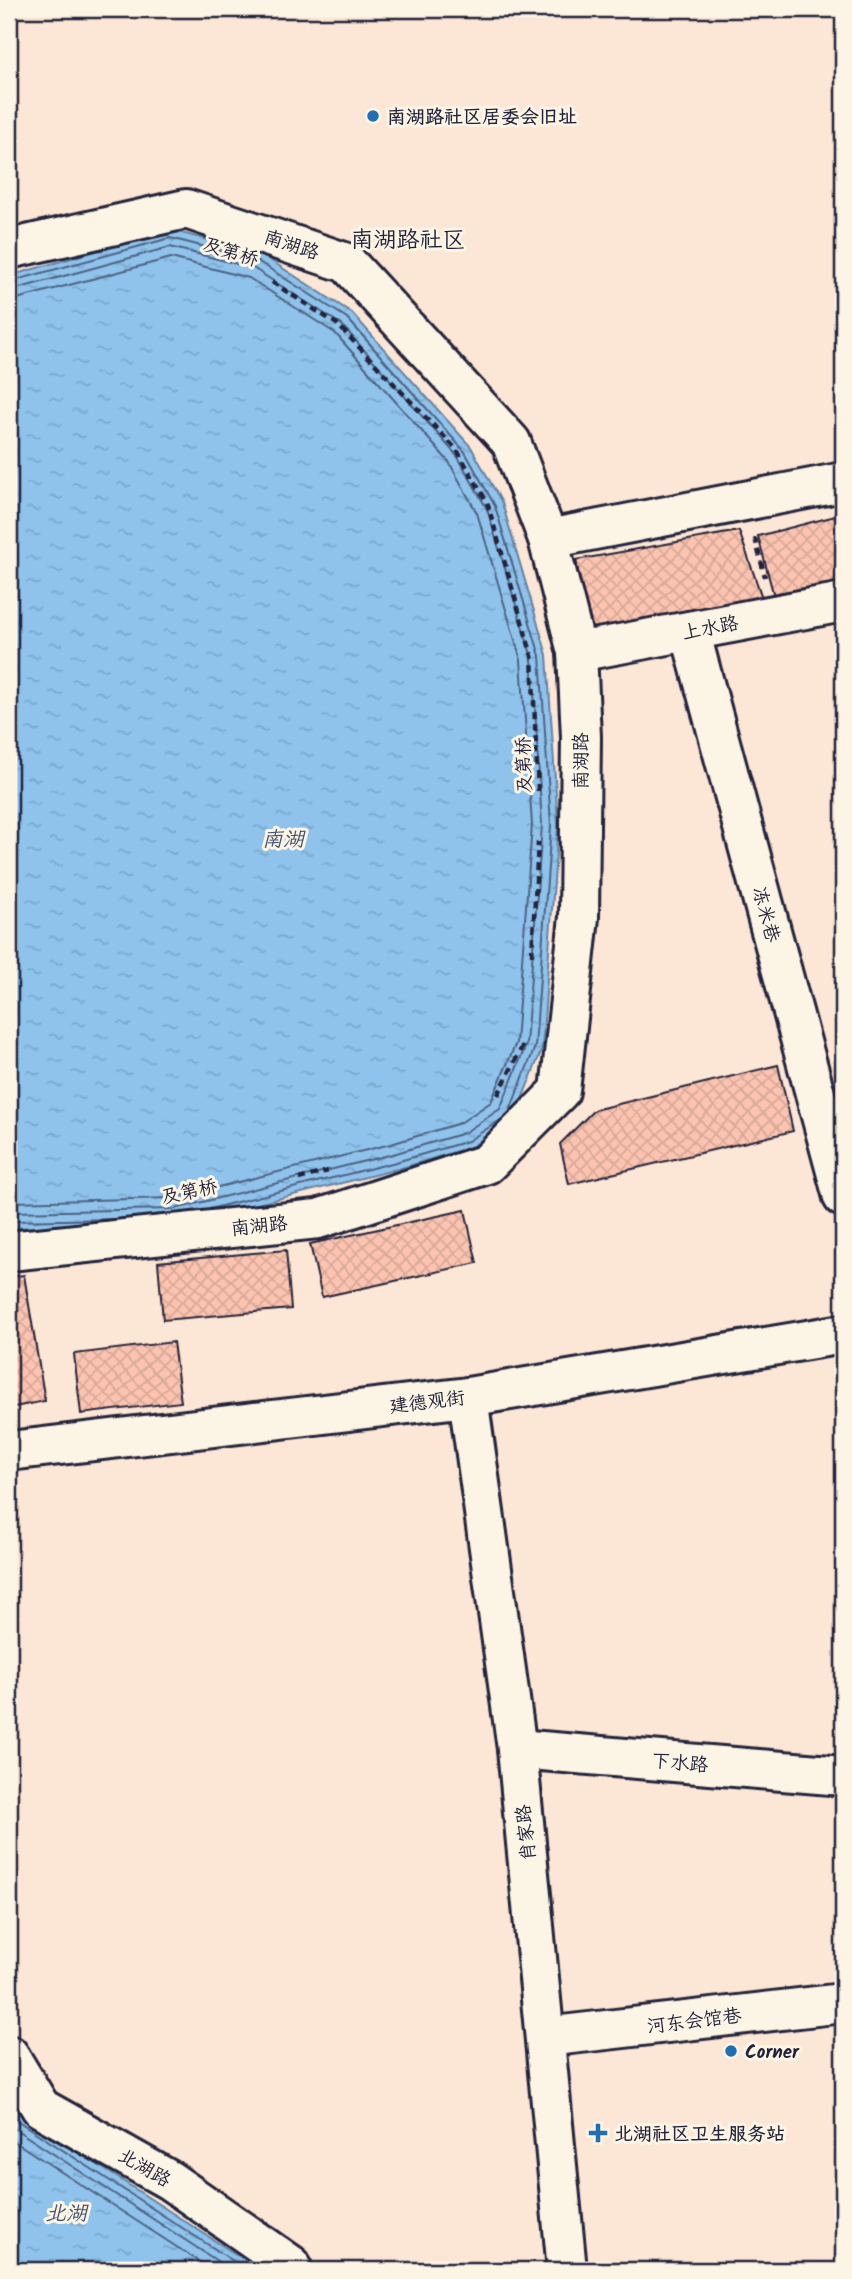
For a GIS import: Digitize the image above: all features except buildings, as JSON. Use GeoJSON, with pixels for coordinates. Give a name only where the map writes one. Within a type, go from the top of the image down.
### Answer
{"type":"FeatureCollection","features":[{"type":"Feature","properties":{"kind":"street","name":"南湖路"},"geometry":{"type":"LineString","coordinates":[[9,248],[186,209],[347,263],[511,442],[548,539],[577,652],[581,737],[579,917],[560,1091],[487,1164],[318,1219],[9,1251]]}},
{"type":"Feature","properties":{"kind":"street"},"geometry":{"type":"LineString","coordinates":[[548,539],[843,482]]}},
{"type":"Feature","properties":{"kind":"street","name":"上水路"},"geometry":{"type":"LineString","coordinates":[[577,652],[843,602]]}},
{"type":"Feature","properties":{"kind":"street","name":"冻米巷"},"geometry":{"type":"LineString","coordinates":[[690,631],[843,1197]]}},
{"type":"Feature","properties":{"kind":"street","name":"建德观街"},"geometry":{"type":"LineString","coordinates":[[9,1451],[468,1397],[843,1334]]}},
{"type":"Feature","properties":{"kind":"street","name":"肖家路"},"geometry":{"type":"LineString","coordinates":[[468,1397],[517,1749],[567,2270]]}},
{"type":"Feature","properties":{"kind":"street","name":"下水路"},"geometry":{"type":"LineString","coordinates":[[517,1749],[843,1776]]}},
{"type":"Feature","properties":{"kind":"street","name":"河东会馆巷"},"geometry":{"type":"LineString","coordinates":[[545,2037],[843,2003]]}},
{"type":"Feature","properties":{"kind":"street","name":"北湖路"},"geometry":{"type":"LineString","coordinates":[[9,2055],[41,2108],[169,2180],[291,2266],[291,2270]]}},
{"type":"Feature","properties":{"kind":"path","name":"及第桥"},"geometry":{"type":"LineString","coordinates":[[262,275],[337,324],[457,450],[487,502],[532,656],[538,799]]}},
{"type":"Feature","properties":{"kind":"path"},"geometry":{"type":"LineString","coordinates":[[745,501],[775,615]]}},
{"type":"Feature","properties":{"kind":"path"},"geometry":{"type":"LineString","coordinates":[[532,964],[538,839]]}},
{"type":"Feature","properties":{"kind":"path"},"geometry":{"type":"LineString","coordinates":[[493,1105],[529,1034]]}},
{"type":"Feature","properties":{"kind":"path"},"geometry":{"type":"LineString","coordinates":[[289,1182],[341,1168]]}},
{"type":"Feature","properties":{"kind":"water","name":"南湖"},"geometry":{"type":"Polygon","coordinates":[[[170,230],[259,253],[352,313],[471,447],[502,503],[547,655],[558,825],[542,1049],[514,1119],[471,1147],[398,1169],[177,1224],[9,1228],[9,276],[170,230]]]}},
{"type":"Feature","properties":{"kind":"water","name":"北湖"},"geometry":{"type":"Polygon","coordinates":[[[9,2096],[21,2115],[260,2270],[9,2270],[9,2096]]]}},
{"type":"Feature","properties":{"kind":"place","name":"南湖路社区居委会旧址"},"geometry":{"type":"Point","coordinates":[373,116]}},
{"type":"Feature","properties":{"kind":"place","name":"Corner"},"geometry":{"type":"Point","coordinates":[731,2051]}},
{"type":"Feature","properties":{"kind":"place","name":"北湖社区卫生服务站"},"geometry":{"type":"Point","coordinates":[598,2133]}},
{"type":"Feature","properties":{"kind":"district","name":"南湖路社区"},"geometry":{"type":"Point","coordinates":[408,239]}}]}
